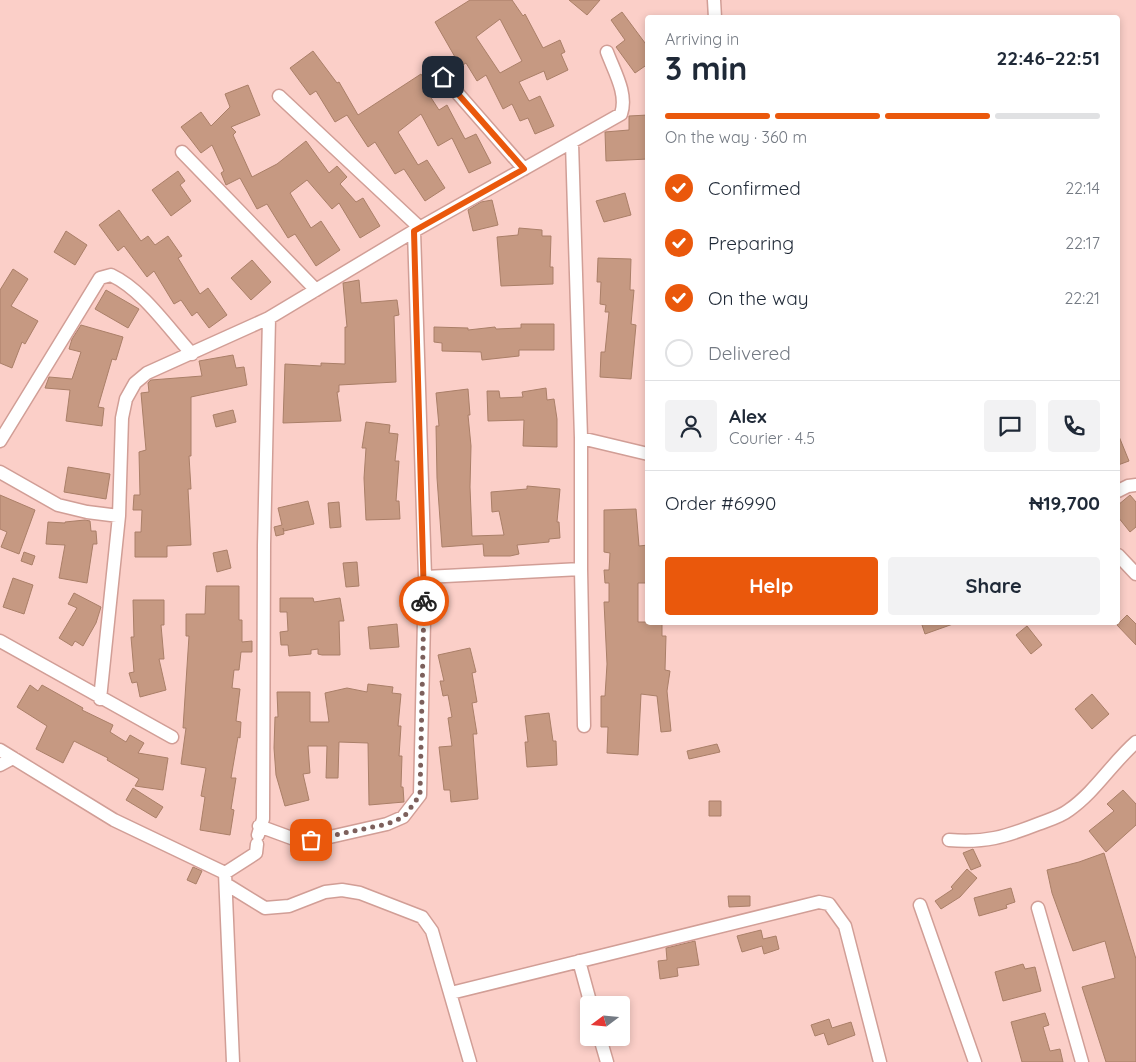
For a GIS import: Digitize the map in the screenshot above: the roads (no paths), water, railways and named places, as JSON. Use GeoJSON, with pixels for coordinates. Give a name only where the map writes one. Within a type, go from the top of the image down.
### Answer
{"type":"FeatureCollection","features":[{"type":"Feature","properties":{"kind":"street"},"geometry":{"type":"LineString","coordinates":[[714,0],[715,15]]}},
{"type":"Feature","properties":{"kind":"street"},"geometry":{"type":"LineString","coordinates":[[100,699],[119,516],[120,444],[126,399],[135,384],[147,373],[269,318],[416,229],[621,114],[624,106],[623,96],[607,52]]}},
{"type":"Feature","properties":{"kind":"street"},"geometry":{"type":"LineString","coordinates":[[432,64],[524,169]]}},
{"type":"Feature","properties":{"kind":"street"},"geometry":{"type":"LineString","coordinates":[[258,835],[296,840],[321,839],[387,824],[404,817],[420,795],[425,577],[416,229],[279,96]]}},
{"type":"Feature","properties":{"kind":"street"},"geometry":{"type":"LineString","coordinates":[[572,143],[581,438],[580,568],[584,726]]}},
{"type":"Feature","properties":{"kind":"street"},"geometry":{"type":"LineString","coordinates":[[182,152],[316,290]]}},
{"type":"Feature","properties":{"kind":"street"},"geometry":{"type":"LineString","coordinates":[[0,441],[100,278],[110,275],[119,279],[145,302],[192,354]]}},
{"type":"Feature","properties":{"kind":"street"},"geometry":{"type":"LineString","coordinates":[[225,878],[256,853],[258,835],[263,819],[264,544],[269,318]]}},
{"type":"Feature","properties":{"kind":"street"},"geometry":{"type":"LineString","coordinates":[[581,438],[645,453]]}},
{"type":"Feature","properties":{"kind":"street"},"geometry":{"type":"LineString","coordinates":[[0,472],[58,505],[87,512],[119,516]]}},
{"type":"Feature","properties":{"kind":"street"},"geometry":{"type":"LineString","coordinates":[[1120,490],[1136,485]]}},
{"type":"Feature","properties":{"kind":"street"},"geometry":{"type":"LineString","coordinates":[[1120,557],[1136,574]]}},
{"type":"Feature","properties":{"kind":"street"},"geometry":{"type":"LineString","coordinates":[[425,577],[580,568]]}},
{"type":"Feature","properties":{"kind":"street"},"geometry":{"type":"LineString","coordinates":[[0,641],[100,699],[172,736]]}},
{"type":"Feature","properties":{"kind":"street"},"geometry":{"type":"LineString","coordinates":[[949,840],[988,841],[999,839],[1055,818],[1069,810],[1092,790],[1136,742]]}},
{"type":"Feature","properties":{"kind":"street"},"geometry":{"type":"LineString","coordinates":[[0,750],[114,820],[225,878],[265,908],[289,906],[325,892],[342,890],[360,893],[422,917],[432,931],[470,1062]]}},
{"type":"Feature","properties":{"kind":"street"},"geometry":{"type":"LineString","coordinates":[[0,765],[13,758]]}},
{"type":"Feature","properties":{"kind":"street"},"geometry":{"type":"LineString","coordinates":[[225,878],[233,1062]]}},
{"type":"Feature","properties":{"kind":"street"},"geometry":{"type":"LineString","coordinates":[[451,993],[820,902],[829,904],[846,926],[880,1062]]}},
{"type":"Feature","properties":{"kind":"street"},"geometry":{"type":"LineString","coordinates":[[920,905],[975,1062]]}},
{"type":"Feature","properties":{"kind":"street"},"geometry":{"type":"LineString","coordinates":[[1038,908],[1082,1062]]}},
{"type":"Feature","properties":{"kind":"street"},"geometry":{"type":"LineString","coordinates":[[579,961],[589,996]]}},
{"type":"Feature","properties":{"kind":"street"},"geometry":{"type":"LineString","coordinates":[[602,1046],[607,1062]]}}]}
